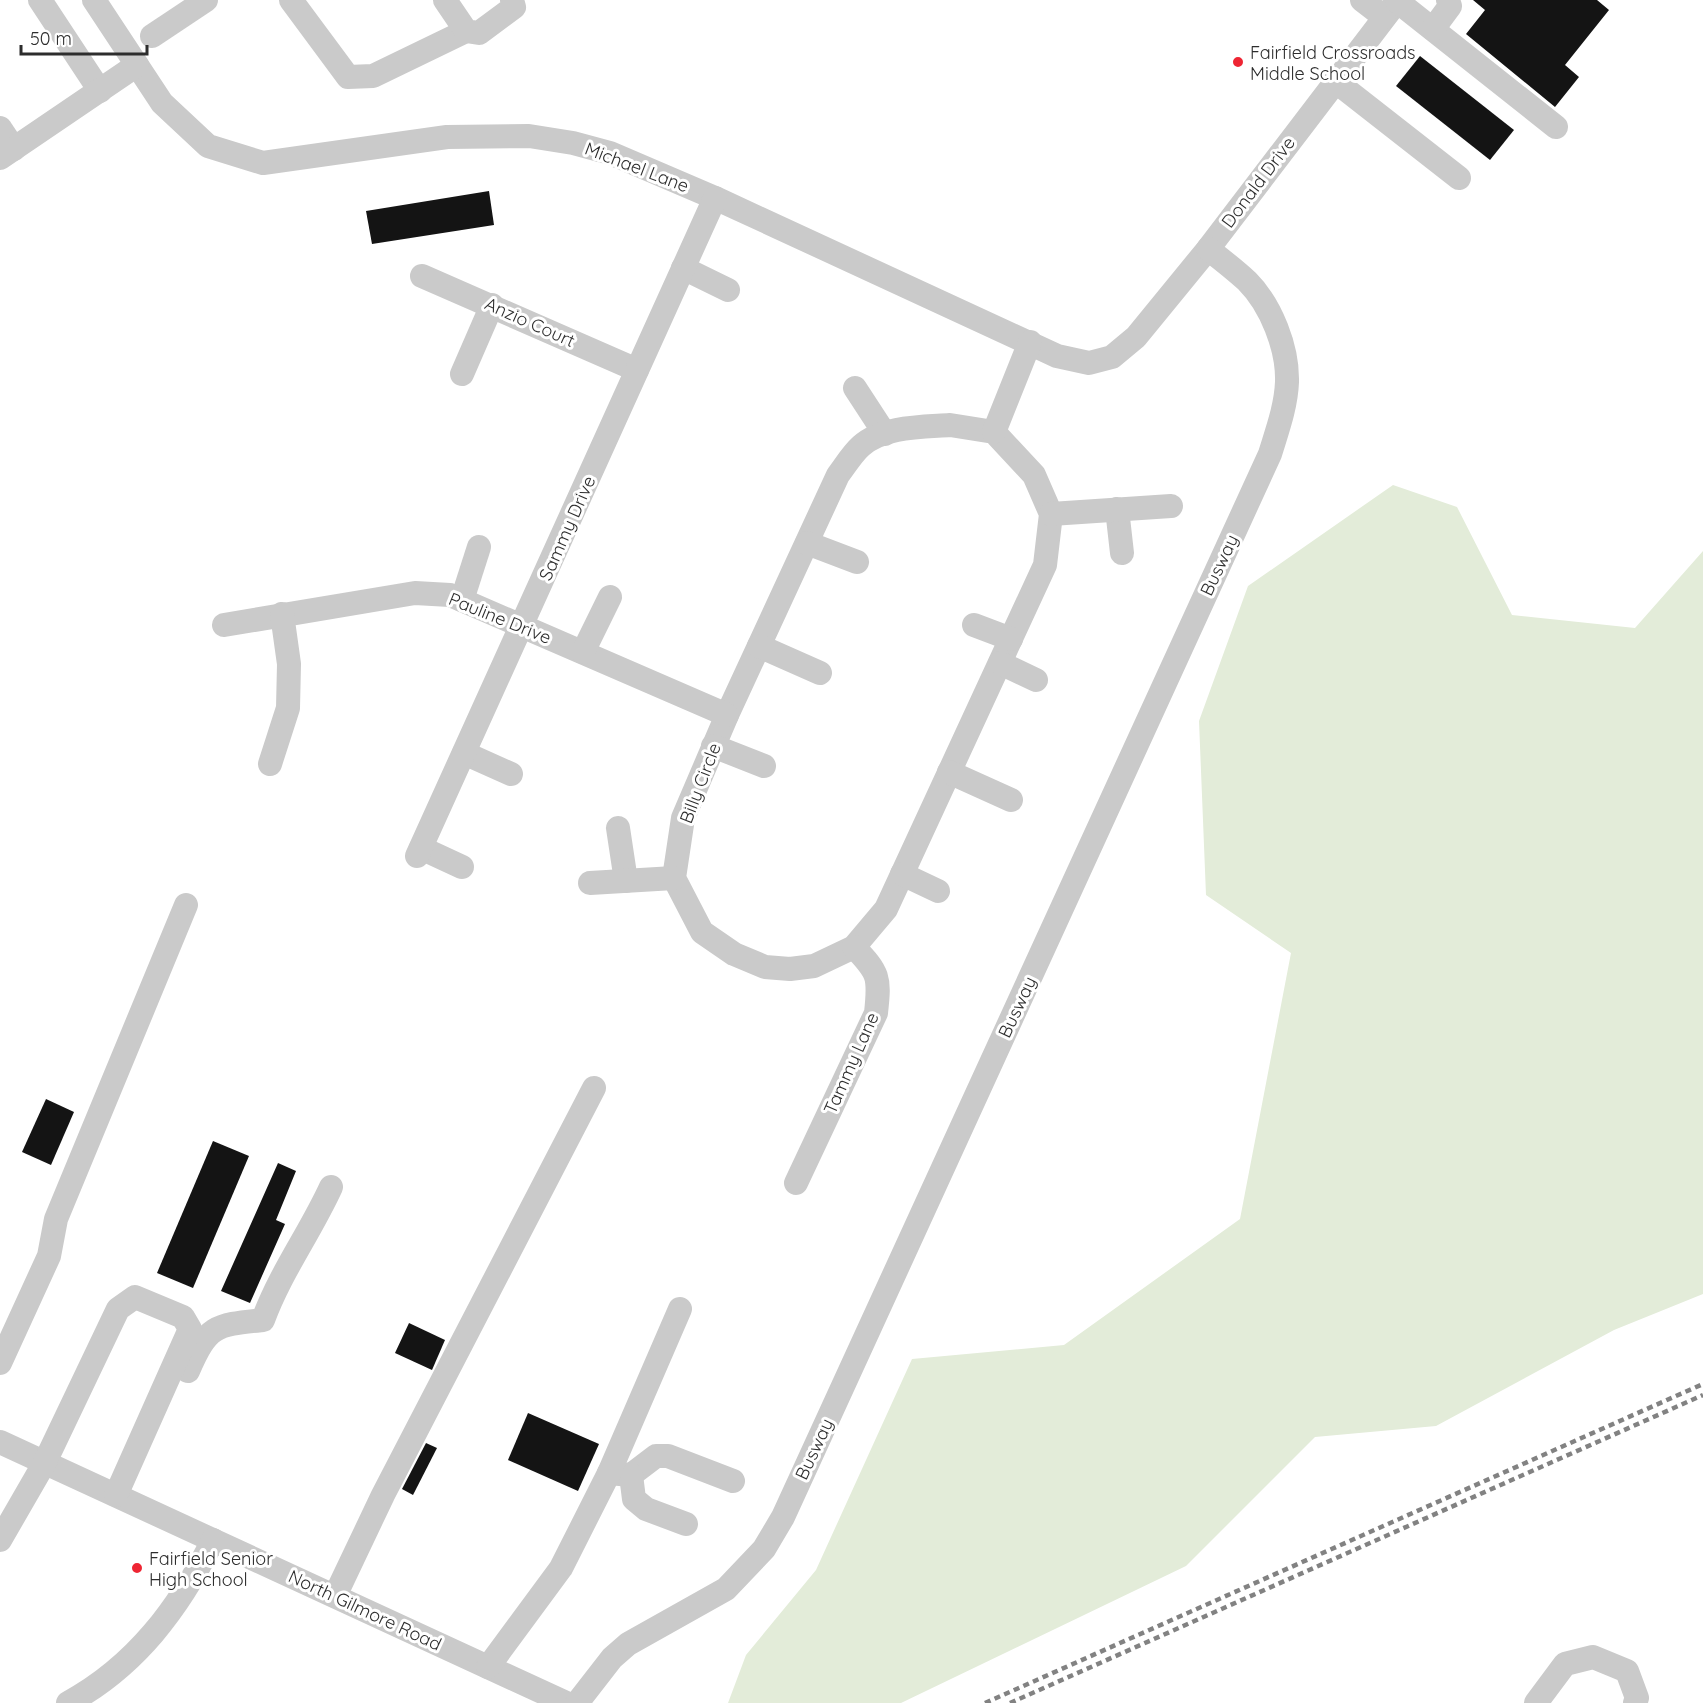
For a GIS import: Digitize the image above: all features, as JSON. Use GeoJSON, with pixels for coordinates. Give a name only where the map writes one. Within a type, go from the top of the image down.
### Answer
{"type":"FeatureCollection","features":[{"type":"Feature","properties":{"kind":"street"},"geometry":{"type":"LineString","coordinates":[[40,0],[100,91]]}},
{"type":"Feature","properties":{"kind":"street","name":"Michael Lane"},"geometry":{"type":"LineString","coordinates":[[94,0],[162,103],[208,146],[263,163],[447,137],[529,136],[573,143],[610,153],[715,198],[1057,356],[1089,363],[1112,357]]}},
{"type":"Feature","properties":{"kind":"street"},"geometry":{"type":"LineString","coordinates":[[152,36],[206,0]]}},
{"type":"Feature","properties":{"kind":"street"},"geometry":{"type":"LineString","coordinates":[[291,0],[348,77],[373,76],[466,31],[479,33],[514,7],[512,0]]}},
{"type":"Feature","properties":{"kind":"street"},"geometry":{"type":"LineString","coordinates":[[445,0],[466,31]]}},
{"type":"Feature","properties":{"kind":"street"},"geometry":{"type":"LineString","coordinates":[[1362,0],[1393,6],[1433,28],[1556,127]]}},
{"type":"Feature","properties":{"kind":"street"},"geometry":{"type":"LineString","coordinates":[[1433,28],[1450,6],[1448,0]]}},
{"type":"Feature","properties":{"kind":"street","name":"Donald Drive"},"geometry":{"type":"LineString","coordinates":[[1112,357],[1136,338],[1208,249],[1393,6]]}},
{"type":"Feature","properties":{"kind":"street"},"geometry":{"type":"LineString","coordinates":[[0,128],[7,153],[137,65]]}},
{"type":"Feature","properties":{"kind":"street"},"geometry":{"type":"LineString","coordinates":[[1335,81],[1459,177]]}},
{"type":"Feature","properties":{"kind":"street","name":"Sammy Drive"},"geometry":{"type":"LineString","coordinates":[[462,867],[419,852],[715,198]]}},
{"type":"Feature","properties":{"kind":"street","name":"Busway"},"geometry":{"type":"LineString","coordinates":[[577,1703],[612,1658],[628,1644],[726,1589],[764,1549],[783,1517],[1270,454],[1282,413],[1287,381],[1282,347],[1270,312],[1259,297],[1248,283],[1208,249]]}},
{"type":"Feature","properties":{"kind":"street"},"geometry":{"type":"LineString","coordinates":[[683,268],[728,290]]}},
{"type":"Feature","properties":{"kind":"street","name":"Anzio Court"},"geometry":{"type":"LineString","coordinates":[[422,276],[637,370]]}},
{"type":"Feature","properties":{"kind":"street"},"geometry":{"type":"LineString","coordinates":[[462,374],[492,305]]}},
{"type":"Feature","properties":{"kind":"street"},"geometry":{"type":"LineString","coordinates":[[590,884],[674,878],[702,932],[734,954],[765,967],[790,969],[814,966],[854,947],[885,909],[1045,565],[1051,514],[1034,475],[994,432],[1030,342]]}},
{"type":"Feature","properties":{"kind":"street"},"geometry":{"type":"LineString","coordinates":[[855,388],[885,434]]}},
{"type":"Feature","properties":{"kind":"street","name":"Billy Circle"},"geometry":{"type":"LineString","coordinates":[[674,878],[683,818],[726,715],[838,476],[862,445],[898,429],[950,425],[994,432]]}},
{"type":"Feature","properties":{"kind":"street"},"geometry":{"type":"LineString","coordinates":[[1051,514],[1171,506]]}},
{"type":"Feature","properties":{"kind":"street"},"geometry":{"type":"LineString","coordinates":[[1117,509],[1122,553]]}},
{"type":"Feature","properties":{"kind":"street"},"geometry":{"type":"LineString","coordinates":[[807,543],[857,562]]}},
{"type":"Feature","properties":{"kind":"street"},"geometry":{"type":"LineString","coordinates":[[462,600],[479,547]]}},
{"type":"Feature","properties":{"kind":"street","name":"Pauline Drive"},"geometry":{"type":"LineString","coordinates":[[224,626],[282,614],[415,593],[450,595],[726,715]]}},
{"type":"Feature","properties":{"kind":"street"},"geometry":{"type":"LineString","coordinates":[[582,652],[610,597]]}},
{"type":"Feature","properties":{"kind":"street"},"geometry":{"type":"LineString","coordinates":[[270,764],[288,708],[289,664],[282,614]]}},
{"type":"Feature","properties":{"kind":"street"},"geometry":{"type":"LineString","coordinates":[[974,625],[1011,639]]}},
{"type":"Feature","properties":{"kind":"street"},"geometry":{"type":"LineString","coordinates":[[759,646],[820,673]]}},
{"type":"Feature","properties":{"kind":"street"},"geometry":{"type":"LineString","coordinates":[[1000,663],[1036,680]]}},
{"type":"Feature","properties":{"kind":"street"},"geometry":{"type":"LineString","coordinates":[[713,746],[764,766]]}},
{"type":"Feature","properties":{"kind":"street"},"geometry":{"type":"LineString","coordinates":[[464,753],[511,774]]}},
{"type":"Feature","properties":{"kind":"street"},"geometry":{"type":"LineString","coordinates":[[949,772],[1011,800]]}},
{"type":"Feature","properties":{"kind":"street"},"geometry":{"type":"LineString","coordinates":[[618,828],[626,881]]}},
{"type":"Feature","properties":{"kind":"street"},"geometry":{"type":"LineString","coordinates":[[902,874],[938,891]]}},
{"type":"Feature","properties":{"kind":"street"},"geometry":{"type":"LineString","coordinates":[[2,1353],[49,1256],[56,1219],[186,905]]}},
{"type":"Feature","properties":{"kind":"street","name":"Tammy Lane"},"geometry":{"type":"LineString","coordinates":[[796,1183],[876,1013],[879,982],[871,964],[854,947]]}},
{"type":"Feature","properties":{"kind":"street"},"geometry":{"type":"LineString","coordinates":[[335,1596],[383,1495],[594,1088]]}},
{"type":"Feature","properties":{"kind":"street"},"geometry":{"type":"LineString","coordinates":[[123,1499],[196,1352],[208,1333],[228,1322],[263,1320],[292,1258],[312,1229],[331,1187]]}},
{"type":"Feature","properties":{"kind":"street"},"geometry":{"type":"LineString","coordinates":[[0,1540],[45,1462],[118,1309],[135,1297],[183,1317],[190,1329],[123,1499]]}},
{"type":"Feature","properties":{"kind":"street"},"geometry":{"type":"LineString","coordinates":[[488,1667],[561,1568],[620,1474],[680,1309]]}},
{"type":"Feature","properties":{"kind":"street","name":"North Gilmore Road"},"geometry":{"type":"LineString","coordinates":[[0,1442],[566,1703]]}},
{"type":"Feature","properties":{"kind":"street"},"geometry":{"type":"LineString","coordinates":[[620,1474],[656,1456],[668,1456],[733,1480]]}},
{"type":"Feature","properties":{"kind":"street"},"geometry":{"type":"LineString","coordinates":[[620,1474],[634,1500],[646,1509],[686,1524]]}},
{"type":"Feature","properties":{"kind":"street"},"geometry":{"type":"LineString","coordinates":[[68,1703],[109,1678],[147,1642],[182,1597],[213,1540]]}},
{"type":"Feature","properties":{"kind":"street"},"geometry":{"type":"LineString","coordinates":[[1536,1703],[1565,1664],[1593,1657],[1627,1671],[1637,1698],[1635,1703]]}},
{"type":"Feature","properties":{"kind":"green space"},"geometry":{"type":"Polygon","coordinates":[[[1393,485],[1457,507],[1512,615],[1635,628],[1703,551],[1703,1294],[1614,1330],[1436,1426],[1315,1437],[1186,1566],[901,1703],[728,1703],[746,1655],[816,1570],[912,1359],[1064,1345],[1240,1219],[1291,953],[1206,895],[1199,721],[1248,586],[1393,485]]]}},
{"type":"Feature","properties":{"kind":"building"},"geometry":{"type":"Polygon","coordinates":[[[1473,0],[1597,0],[1609,10],[1565,65],[1579,77],[1555,107],[1466,34],[1485,10],[1473,0]]]}},
{"type":"Feature","properties":{"kind":"building"},"geometry":{"type":"Polygon","coordinates":[[[1420,56],[1514,130],[1490,160],[1396,86],[1420,56]]]}},
{"type":"Feature","properties":{"kind":"building"},"geometry":{"type":"Polygon","coordinates":[[[489,191],[494,225],[372,244],[366,211],[489,191]]]}},
{"type":"Feature","properties":{"kind":"building"},"geometry":{"type":"Polygon","coordinates":[[[46,1099],[74,1112],[51,1165],[22,1152],[46,1099]]]}},
{"type":"Feature","properties":{"kind":"building"},"geometry":{"type":"Polygon","coordinates":[[[213,1141],[249,1156],[193,1288],[157,1273],[213,1141]]]}},
{"type":"Feature","properties":{"kind":"building"},"geometry":{"type":"Polygon","coordinates":[[[278,1163],[296,1171],[276,1220],[285,1224],[250,1303],[221,1291],[278,1163]]]}},
{"type":"Feature","properties":{"kind":"building"},"geometry":{"type":"Polygon","coordinates":[[[409,1323],[445,1340],[432,1370],[395,1353],[409,1323]]]}},
{"type":"Feature","properties":{"kind":"building"},"geometry":{"type":"Polygon","coordinates":[[[528,1413],[599,1444],[578,1491],[508,1460],[528,1413]]]}},
{"type":"Feature","properties":{"kind":"building"},"geometry":{"type":"Polygon","coordinates":[[[426,1443],[437,1448],[413,1495],[402,1489],[426,1443]]]}},
{"type":"Feature","properties":{"kind":"railway"},"geometry":{"type":"LineString","coordinates":[[985,1703],[1703,1384]]}},
{"type":"Feature","properties":{"kind":"railway"},"geometry":{"type":"LineString","coordinates":[[1010,1703],[1703,1395]]}},
{"type":"Feature","properties":{"kind":"place","name":"Fairfield Crossroads Middle School"},"geometry":{"type":"Point","coordinates":[1238,62]}},
{"type":"Feature","properties":{"kind":"place","name":"Fairfield Senior High School"},"geometry":{"type":"Point","coordinates":[137,1568]}}]}
